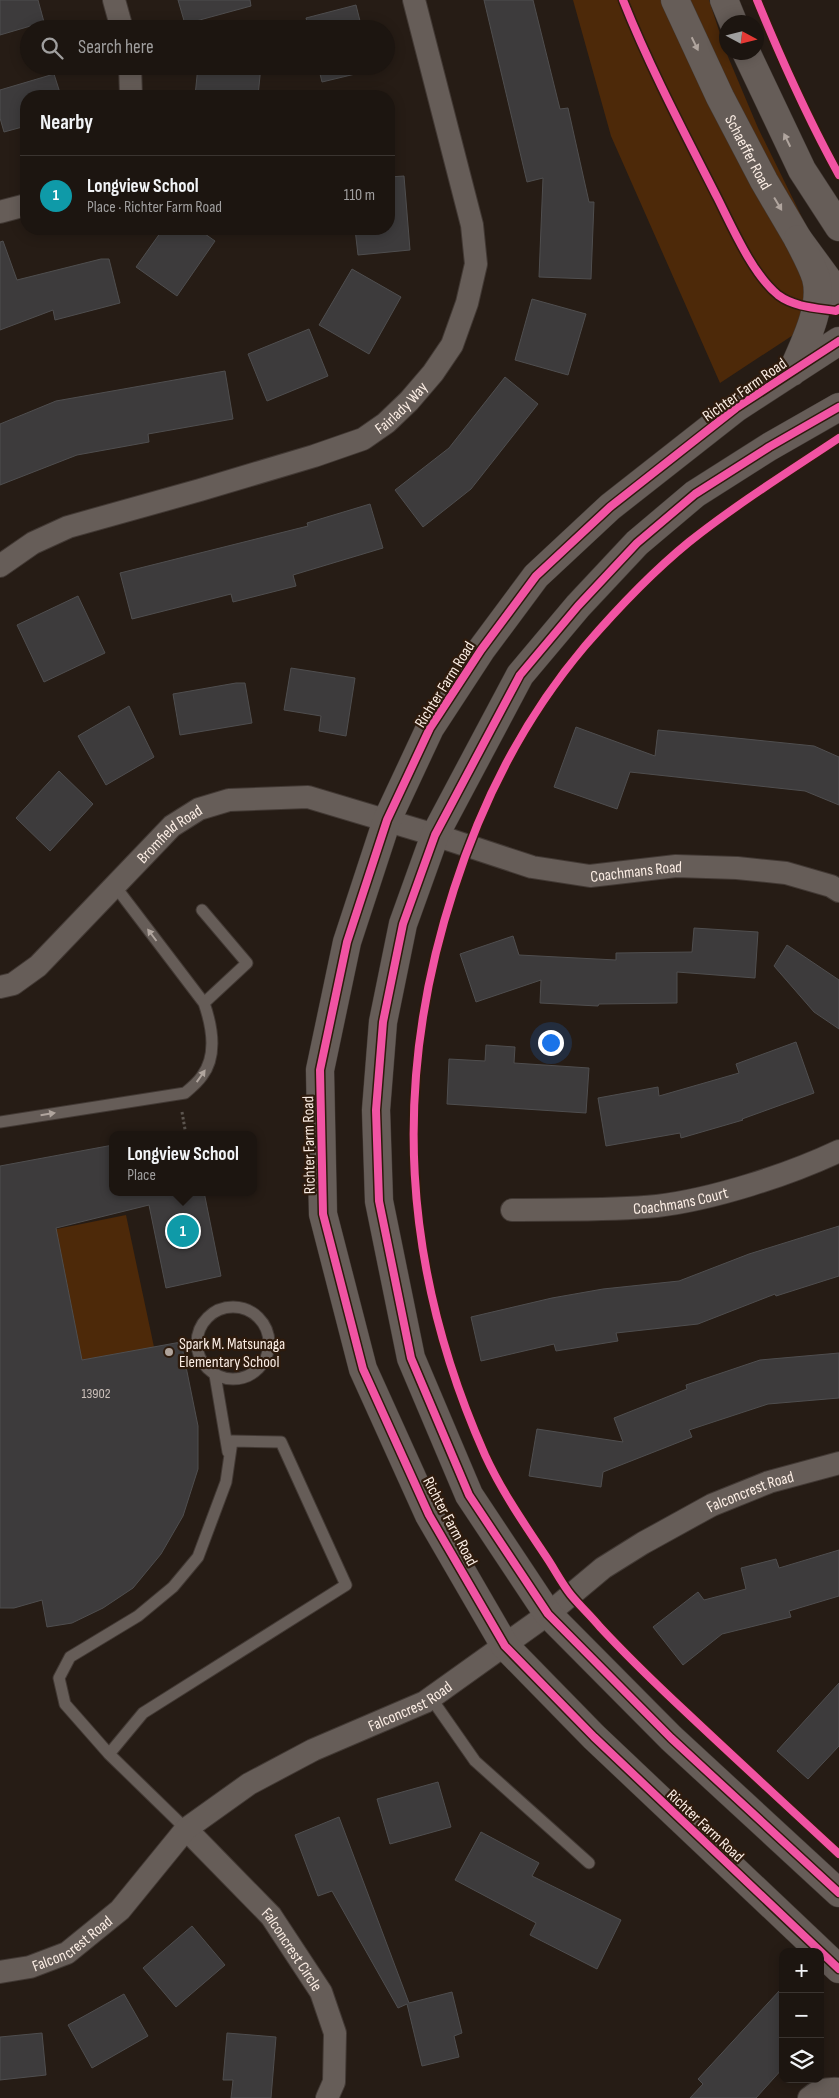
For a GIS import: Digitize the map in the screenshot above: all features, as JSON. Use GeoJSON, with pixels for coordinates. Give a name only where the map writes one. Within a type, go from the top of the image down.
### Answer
{"type":"FeatureCollection","features":[{"type":"Feature","properties":{"kind":"main road","name":"Schaeffer Road"},"geometry":{"type":"LineString","coordinates":[[675,0],[720,97],[760,173],[798,239],[839,295]]}},
{"type":"Feature","properties":{"kind":"main road"},"geometry":{"type":"LineString","coordinates":[[724,0],[730,15]]}},
{"type":"Feature","properties":{"kind":"main road"},"geometry":{"type":"LineString","coordinates":[[749,60],[802,170],[839,227]]}},
{"type":"Feature","properties":{"kind":"main road"},"geometry":{"type":"LineString","coordinates":[[792,372],[808,334],[816,308],[816,279],[798,239]]}},
{"type":"Feature","properties":{"kind":"main road","name":"Richter Farm Road"},"geometry":{"type":"LineString","coordinates":[[839,341],[736,408],[610,507],[536,576],[481,650],[430,728],[387,820],[347,942],[320,1070],[323,1214],[363,1369],[429,1515],[505,1646],[594,1737],[839,1969]]}},
{"type":"Feature","properties":{"kind":"main road","name":"Richter Farm Road"},"geometry":{"type":"LineString","coordinates":[[839,407],[768,448],[695,494],[637,543],[578,606],[520,675],[435,834],[403,924],[382,1022],[376,1110],[379,1201],[411,1358],[469,1495],[548,1614],[671,1738],[839,1894]]}},
{"type":"Feature","properties":{"kind":"street"},"geometry":{"type":"LineString","coordinates":[[114,0],[120,20]]}},
{"type":"Feature","properties":{"kind":"street","name":"Fairlady Way"},"geometry":{"type":"LineString","coordinates":[[0,566],[33,543],[68,527],[314,456],[363,438],[386,423],[409,401],[434,372],[452,345],[467,303],[476,264],[472,225],[414,0]]}},
{"type":"Feature","properties":{"kind":"street"},"geometry":{"type":"LineString","coordinates":[[130,75],[131,90]]}},
{"type":"Feature","properties":{"kind":"street"},"geometry":{"type":"LineString","coordinates":[[0,212],[20,207]]}},
{"type":"Feature","properties":{"kind":"street","name":"Bromfield Road"},"geometry":{"type":"LineString","coordinates":[[0,987],[13,984],[38,966],[172,826],[199,809],[229,800],[308,797],[435,834]]}},
{"type":"Feature","properties":{"kind":"street","name":"Coachmans Road"},"geometry":{"type":"LineString","coordinates":[[435,834],[532,867],[590,876],[676,866],[737,868],[786,873],[831,886],[839,891]]}},
{"type":"Feature","properties":{"kind":"street","name":"Coachmans Court"},"geometry":{"type":"LineString","coordinates":[[512,1210],[658,1206],[733,1189],[806,1167],[839,1151]]}},
{"type":"Feature","properties":{"kind":"street","name":"Falconcrest Road"},"geometry":{"type":"LineString","coordinates":[[0,1972],[30,1967],[67,1953],[120,1910],[186,1829],[248,1784],[305,1754],[430,1698],[548,1614],[603,1568],[643,1543],[712,1505],[769,1482],[839,1463]]}},
{"type":"Feature","properties":{"kind":"street","name":"Falconcrest Circle"},"geometry":{"type":"LineString","coordinates":[[186,1829],[271,1916],[321,1992],[335,2033],[334,2082],[327,2098]]}},
{"type":"Feature","properties":{"kind":"street"},"geometry":{"type":"LineString","coordinates":[[809,2098],[814,2094],[831,2088],[839,2089]]}},
{"type":"Feature","properties":{"kind":"lane"},"geometry":{"type":"LineString","coordinates":[[0,1122],[186,1093],[203,1075],[212,1054],[212,1026],[204,1003],[115,886]]}},
{"type":"Feature","properties":{"kind":"lane"},"geometry":{"type":"LineString","coordinates":[[202,910],[247,963],[204,1003]]}},
{"type":"Feature","properties":{"kind":"lane"},"geometry":{"type":"LineString","coordinates":[[215,1374],[232,1380],[243,1378],[254,1373],[263,1365],[269,1349],[268,1331],[254,1313],[242,1308],[230,1307],[218,1310],[208,1317],[201,1326],[197,1338],[197,1350],[202,1362],[215,1374],[229,1462]]}},
{"type":"Feature","properties":{"kind":"lane"},"geometry":{"type":"LineString","coordinates":[[109,1754],[143,1713],[346,1585],[281,1442],[232,1441],[223,1490],[198,1557],[173,1587],[138,1616],[70,1657],[59,1678],[65,1704],[109,1754],[186,1829]]}},
{"type":"Feature","properties":{"kind":"lane"},"geometry":{"type":"LineString","coordinates":[[430,1698],[475,1762],[589,1863]]}},
{"type":"Feature","properties":{"kind":"shaded area"},"geometry":{"type":"Polygon","coordinates":[[[573,0],[709,0],[719,31],[719,60],[729,60],[758,128],[831,276],[819,318],[720,383],[611,136],[573,0]]]}},
{"type":"Feature","properties":{"kind":"shaded area"},"geometry":{"type":"Polygon","coordinates":[[[126,1215],[154,1347],[82,1360],[62,1261],[37,1233],[126,1215]]]}},
{"type":"Feature","properties":{"kind":"building"},"geometry":{"type":"Polygon","coordinates":[[[0,0],[38,0],[43,20],[20,20],[20,29],[0,35],[0,0]]]}},
{"type":"Feature","properties":{"kind":"building"},"geometry":{"type":"Polygon","coordinates":[[[178,0],[250,0],[251,6],[200,20],[184,20],[178,0]]]}},
{"type":"Feature","properties":{"kind":"building"},"geometry":{"type":"Polygon","coordinates":[[[484,0],[533,0],[560,109],[568,108],[589,202],[594,202],[591,279],[539,277],[543,178],[527,182],[484,0]]]}},
{"type":"Feature","properties":{"kind":"building"},"geometry":{"type":"Polygon","coordinates":[[[356,5],[360,20],[307,20],[306,18],[356,5]]]}},
{"type":"Feature","properties":{"kind":"building"},"geometry":{"type":"Polygon","coordinates":[[[54,75],[59,90],[20,90],[20,128],[4,132],[0,118],[0,90],[54,75]]]}},
{"type":"Feature","properties":{"kind":"building"},"geometry":{"type":"Polygon","coordinates":[[[197,75],[260,75],[259,90],[196,90],[197,75]]]}},
{"type":"Feature","properties":{"kind":"building"},"geometry":{"type":"Polygon","coordinates":[[[320,75],[351,75],[322,82],[320,75]]]}},
{"type":"Feature","properties":{"kind":"building"},"geometry":{"type":"Polygon","coordinates":[[[404,176],[410,250],[358,255],[356,235],[395,235],[395,177],[404,176]]]}},
{"type":"Feature","properties":{"kind":"building"},"geometry":{"type":"Polygon","coordinates":[[[159,235],[206,235],[215,241],[177,296],[136,267],[159,235]]]}},
{"type":"Feature","properties":{"kind":"building"},"geometry":{"type":"Polygon","coordinates":[[[3,241],[17,280],[101,259],[109,259],[120,303],[55,320],[53,310],[0,330],[0,242],[3,241]]]}},
{"type":"Feature","properties":{"kind":"building"},"geometry":{"type":"Polygon","coordinates":[[[352,269],[401,297],[369,354],[319,325],[352,269]]]}},
{"type":"Feature","properties":{"kind":"building"},"geometry":{"type":"Polygon","coordinates":[[[532,299],[586,314],[568,375],[515,360],[532,299]]]}},
{"type":"Feature","properties":{"kind":"building"},"geometry":{"type":"Polygon","coordinates":[[[309,329],[328,376],[267,401],[248,354],[309,329]]]}},
{"type":"Feature","properties":{"kind":"building"},"geometry":{"type":"Polygon","coordinates":[[[225,371],[233,419],[148,434],[149,442],[77,455],[0,485],[0,424],[56,401],[225,371]]]}},
{"type":"Feature","properties":{"kind":"building"},"geometry":{"type":"Polygon","coordinates":[[[505,377],[538,404],[471,489],[423,527],[395,490],[449,448],[505,377]]]}},
{"type":"Feature","properties":{"kind":"building"},"geometry":{"type":"Polygon","coordinates":[[[370,504],[383,548],[293,575],[296,586],[233,602],[231,594],[132,619],[120,573],[308,526],[307,523],[370,504]]]}},
{"type":"Feature","properties":{"kind":"building"},"geometry":{"type":"Polygon","coordinates":[[[78,596],[105,653],[44,682],[17,625],[78,596]]]}},
{"type":"Feature","properties":{"kind":"building"},"geometry":{"type":"Polygon","coordinates":[[[291,668],[355,678],[346,736],[319,731],[321,716],[284,710],[291,668]]]}},
{"type":"Feature","properties":{"kind":"building"},"geometry":{"type":"Polygon","coordinates":[[[245,683],[252,723],[180,735],[173,694],[245,683]]]}},
{"type":"Feature","properties":{"kind":"building"},"geometry":{"type":"Polygon","coordinates":[[[129,706],[154,757],[106,785],[78,736],[129,706]]]}},
{"type":"Feature","properties":{"kind":"building"},"geometry":{"type":"Polygon","coordinates":[[[576,727],[655,756],[658,730],[814,746],[839,757],[839,805],[805,791],[630,772],[617,809],[554,787],[576,727]]]}},
{"type":"Feature","properties":{"kind":"building"},"geometry":{"type":"Polygon","coordinates":[[[59,771],[93,804],[50,851],[16,818],[59,771]]]}},
{"type":"Feature","properties":{"kind":"building"},"geometry":{"type":"Polygon","coordinates":[[[694,928],[758,932],[755,978],[677,972],[677,1003],[599,1004],[598,1006],[540,1003],[541,980],[476,1002],[460,954],[513,936],[519,955],[616,960],[616,953],[692,952],[694,928]]]}},
{"type":"Feature","properties":{"kind":"building"},"geometry":{"type":"Polygon","coordinates":[[[787,945],[839,980],[839,1029],[814,1012],[774,966],[787,945]]]}},
{"type":"Feature","properties":{"kind":"building"},"geometry":{"type":"Polygon","coordinates":[[[796,1042],[814,1093],[743,1120],[681,1138],[680,1133],[606,1146],[598,1098],[658,1087],[659,1096],[739,1073],[736,1064],[796,1042]]]}},
{"type":"Feature","properties":{"kind":"building"},"geometry":{"type":"Polygon","coordinates":[[[486,1045],[515,1047],[514,1063],[589,1068],[586,1113],[447,1104],[449,1059],[485,1061],[486,1045]]]}},
{"type":"Feature","properties":{"kind":"building"},"geometry":{"type":"Polygon","coordinates":[[[109,1146],[109,1196],[205,1196],[221,1276],[166,1288],[149,1205],[56,1228],[82,1360],[181,1342],[198,1426],[198,1469],[183,1516],[161,1554],[133,1588],[103,1608],[72,1623],[47,1627],[42,1600],[14,1608],[0,1608],[0,1166],[109,1146]]]}},
{"type":"Feature","properties":{"kind":"building"},"geometry":{"type":"Polygon","coordinates":[[[839,1226],[839,1276],[776,1296],[775,1294],[698,1324],[616,1333],[618,1341],[556,1351],[554,1344],[481,1361],[471,1317],[552,1298],[603,1289],[679,1281],[749,1254],[839,1226]]]}},
{"type":"Feature","properties":{"kind":"building"},"geometry":{"type":"Polygon","coordinates":[[[839,1353],[839,1398],[768,1404],[689,1430],[692,1437],[603,1472],[601,1487],[529,1476],[537,1429],[623,1442],[614,1418],[687,1389],[686,1385],[760,1360],[839,1353]]]}},
{"type":"Feature","properties":{"kind":"building"},"geometry":{"type":"Polygon","coordinates":[[[839,1550],[839,1596],[789,1611],[791,1617],[722,1634],[683,1665],[653,1627],[698,1592],[704,1600],[746,1589],[741,1568],[776,1559],[779,1568],[839,1550]]]}},
{"type":"Feature","properties":{"kind":"building"},"geometry":{"type":"Polygon","coordinates":[[[839,1683],[839,1746],[808,1779],[777,1751],[839,1683]]]}},
{"type":"Feature","properties":{"kind":"building"},"geometry":{"type":"Polygon","coordinates":[[[438,1782],[451,1827],[390,1844],[377,1799],[438,1782]]]}},
{"type":"Feature","properties":{"kind":"building"},"geometry":{"type":"Polygon","coordinates":[[[339,1817],[409,2003],[452,1992],[462,2033],[454,2036],[459,2057],[422,2066],[407,2004],[398,2008],[332,1891],[318,1896],[295,1835],[339,1817]]]}},
{"type":"Feature","properties":{"kind":"building"},"geometry":{"type":"Polygon","coordinates":[[[481,1832],[539,1863],[532,1876],[621,1920],[597,1969],[530,1935],[536,1923],[455,1880],[481,1832]]]}},
{"type":"Feature","properties":{"kind":"building"},"geometry":{"type":"Polygon","coordinates":[[[192,1926],[225,1965],[176,2007],[143,1968],[192,1926]]]}},
{"type":"Feature","properties":{"kind":"building"},"geometry":{"type":"Polygon","coordinates":[[[779,1991],[779,2072],[756,2098],[690,2098],[703,2084],[698,2079],[779,1991]]]}},
{"type":"Feature","properties":{"kind":"building"},"geometry":{"type":"Polygon","coordinates":[[[124,1994],[148,2036],[92,2068],[68,2025],[124,1994]]]}},
{"type":"Feature","properties":{"kind":"building"},"geometry":{"type":"Polygon","coordinates":[[[42,2033],[46,2075],[0,2080],[0,2037],[42,2033]]]}},
{"type":"Feature","properties":{"kind":"building"},"geometry":{"type":"Polygon","coordinates":[[[227,2033],[276,2037],[271,2098],[231,2098],[233,2080],[223,2080],[227,2033]]]}},
{"type":"Feature","properties":{"kind":"cycle path"},"geometry":{"type":"LineString","coordinates":[[623,0],[656,76],[737,236],[760,276],[778,295],[791,302],[821,309],[836,311],[839,309]]}},
{"type":"Feature","properties":{"kind":"cycle path"},"geometry":{"type":"LineString","coordinates":[[757,0],[795,89],[839,175]]}},
{"type":"Feature","properties":{"kind":"cycle path"},"geometry":{"type":"LineString","coordinates":[[839,341],[736,408],[610,507],[536,576],[481,650],[430,728],[387,820],[347,942],[320,1070],[323,1214],[363,1369],[429,1515],[505,1646],[594,1737],[839,1969]]}},
{"type":"Feature","properties":{"kind":"cycle path"},"geometry":{"type":"LineString","coordinates":[[839,407],[769,447],[695,494],[637,543],[578,606],[520,675],[435,835],[403,924],[383,1022],[376,1110],[379,1201],[411,1358],[469,1495],[548,1614],[671,1738],[839,1893]]}},
{"type":"Feature","properties":{"kind":"cycle path"},"geometry":{"type":"LineString","coordinates":[[839,438],[744,501],[689,542],[661,566],[597,632],[563,673],[543,702],[492,792],[465,856],[454,889],[434,961],[421,1033],[414,1104],[415,1175],[422,1245],[436,1315],[457,1385],[485,1455],[499,1482],[514,1508],[578,1603],[653,1681],[839,1854]]}},
{"type":"Feature","properties":{"kind":"place","name":"Longview School"},"geometry":{"type":"Point","coordinates":[183,1231]}},
{"type":"Feature","properties":{"kind":"place","name":"Spark M. Matsunaga Elementary School"},"geometry":{"type":"Point","coordinates":[169,1352]}}]}
